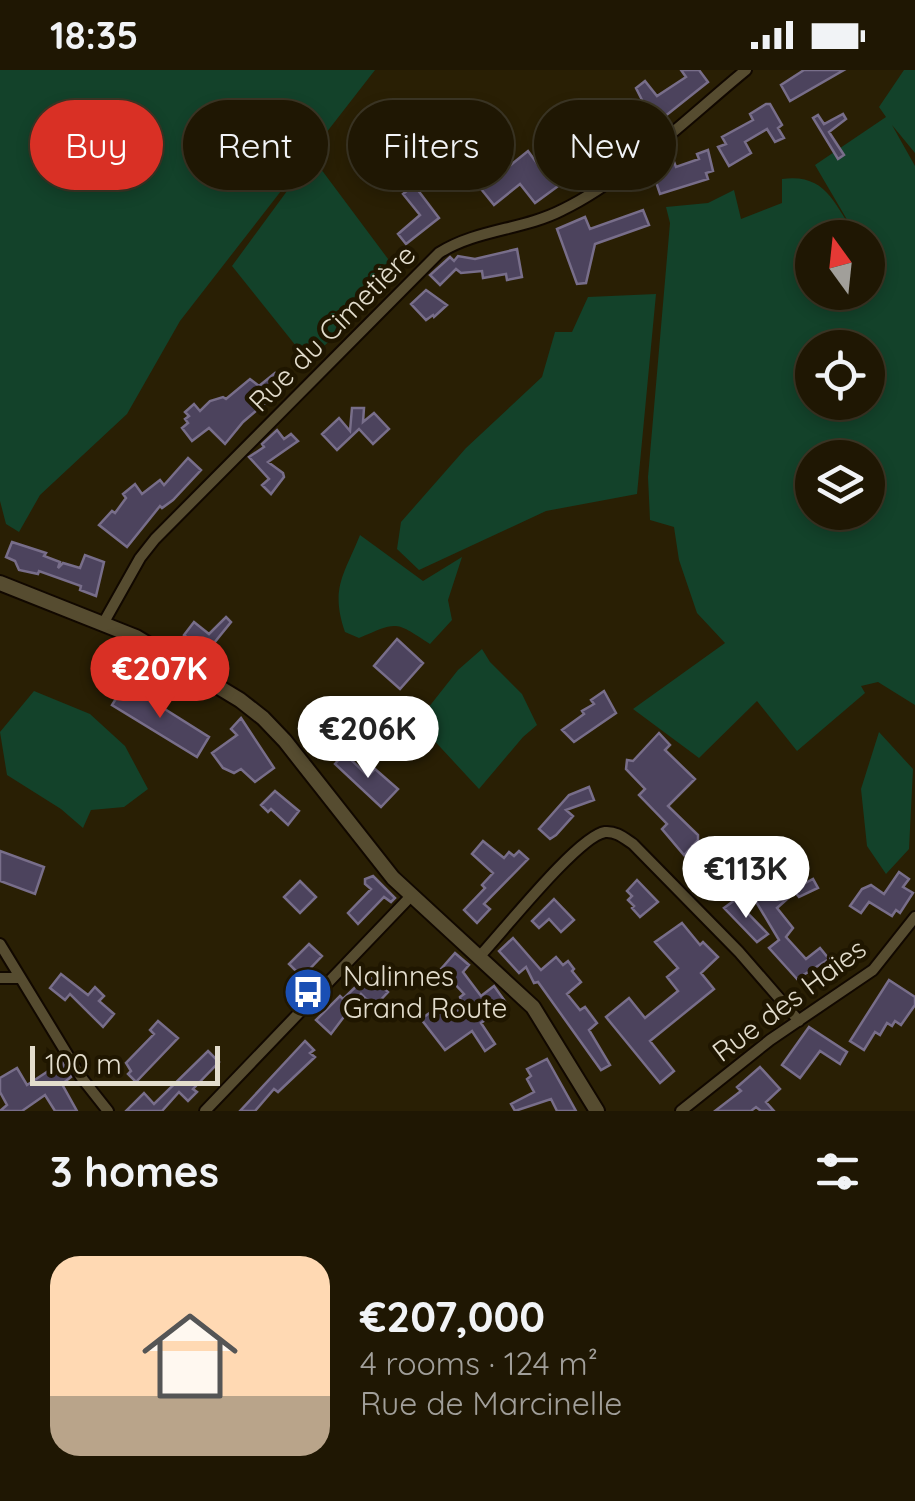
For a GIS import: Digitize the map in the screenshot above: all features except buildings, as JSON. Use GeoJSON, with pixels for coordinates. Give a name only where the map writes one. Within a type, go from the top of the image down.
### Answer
{"type":"FeatureCollection","features":[{"type":"Feature","properties":{"kind":"street","name":"Rue du Cimetière"},"geometry":{"type":"LineString","coordinates":[[104,622],[155,538],[439,253],[464,240],[558,213],[581,200],[746,70]]}},
{"type":"Feature","properties":{"kind":"street"},"geometry":{"type":"LineString","coordinates":[[0,583],[104,622],[182,664],[263,718],[371,853],[411,896],[533,1007],[597,1111]]}},
{"type":"Feature","properties":{"kind":"street"},"geometry":{"type":"LineString","coordinates":[[479,957],[584,842],[608,832],[618,833],[739,952],[799,1021]]}},
{"type":"Feature","properties":{"kind":"street"},"geometry":{"type":"LineString","coordinates":[[205,1111],[411,896]]}},
{"type":"Feature","properties":{"kind":"street","name":"Rue des Haies"},"geometry":{"type":"LineString","coordinates":[[681,1111],[873,970],[915,917]]}},
{"type":"Feature","properties":{"kind":"street"},"geometry":{"type":"LineString","coordinates":[[0,944],[88,1087],[108,1111]]}},
{"type":"Feature","properties":{"kind":"street"},"geometry":{"type":"LineString","coordinates":[[0,978],[20,978]]}},
{"type":"Feature","properties":{"kind":"green space"},"geometry":{"type":"Polygon","coordinates":[[[0,70],[375,70],[328,130],[328,100],[183,100],[183,190],[282,190],[180,321],[127,414],[40,495],[19,532],[6,524],[0,501],[0,70]]]}},
{"type":"Feature","properties":{"kind":"green space"},"geometry":{"type":"Polygon","coordinates":[[[904,70],[915,70],[915,153],[892,125],[915,166],[915,705],[878,682],[861,686],[865,693],[797,751],[757,701],[699,758],[633,709],[725,643],[697,613],[679,560],[674,527],[650,520],[648,477],[670,223],[666,207],[708,203],[734,190],[741,219],[782,203],[782,179],[809,181],[828,194],[846,220],[795,220],[795,310],[885,310],[885,220],[847,220],[815,165],[886,117],[879,107],[904,70]]]}},
{"type":"Feature","properties":{"kind":"green space"},"geometry":{"type":"Polygon","coordinates":[[[328,178],[400,275],[308,361],[232,266],[288,190],[328,190],[328,178]]]}},
{"type":"Feature","properties":{"kind":"green space"},"geometry":{"type":"Polygon","coordinates":[[[656,294],[637,494],[546,511],[419,570],[397,549],[401,522],[466,448],[542,377],[555,332],[572,332],[588,297],[656,294]]]}},
{"type":"Feature","properties":{"kind":"green space"},"geometry":{"type":"Polygon","coordinates":[[[360,535],[423,581],[462,557],[448,600],[452,620],[430,644],[396,626],[359,638],[345,632],[339,593],[360,535]]]}},
{"type":"Feature","properties":{"kind":"green space"},"geometry":{"type":"Polygon","coordinates":[[[482,649],[522,694],[537,725],[479,789],[417,722],[458,670],[482,649]]]}},
{"type":"Feature","properties":{"kind":"green space"},"geometry":{"type":"Polygon","coordinates":[[[34,691],[90,714],[125,746],[148,789],[124,807],[91,810],[83,828],[61,809],[7,775],[0,732],[34,691]]]}},
{"type":"Feature","properties":{"kind":"green space"},"geometry":{"type":"Polygon","coordinates":[[[879,732],[913,769],[909,849],[886,874],[867,846],[861,789],[879,732]]]}},
{"type":"Feature","properties":{"kind":"place","name":"Nalinnes Grand Route"},"geometry":{"type":"Point","coordinates":[308,992]}}]}
